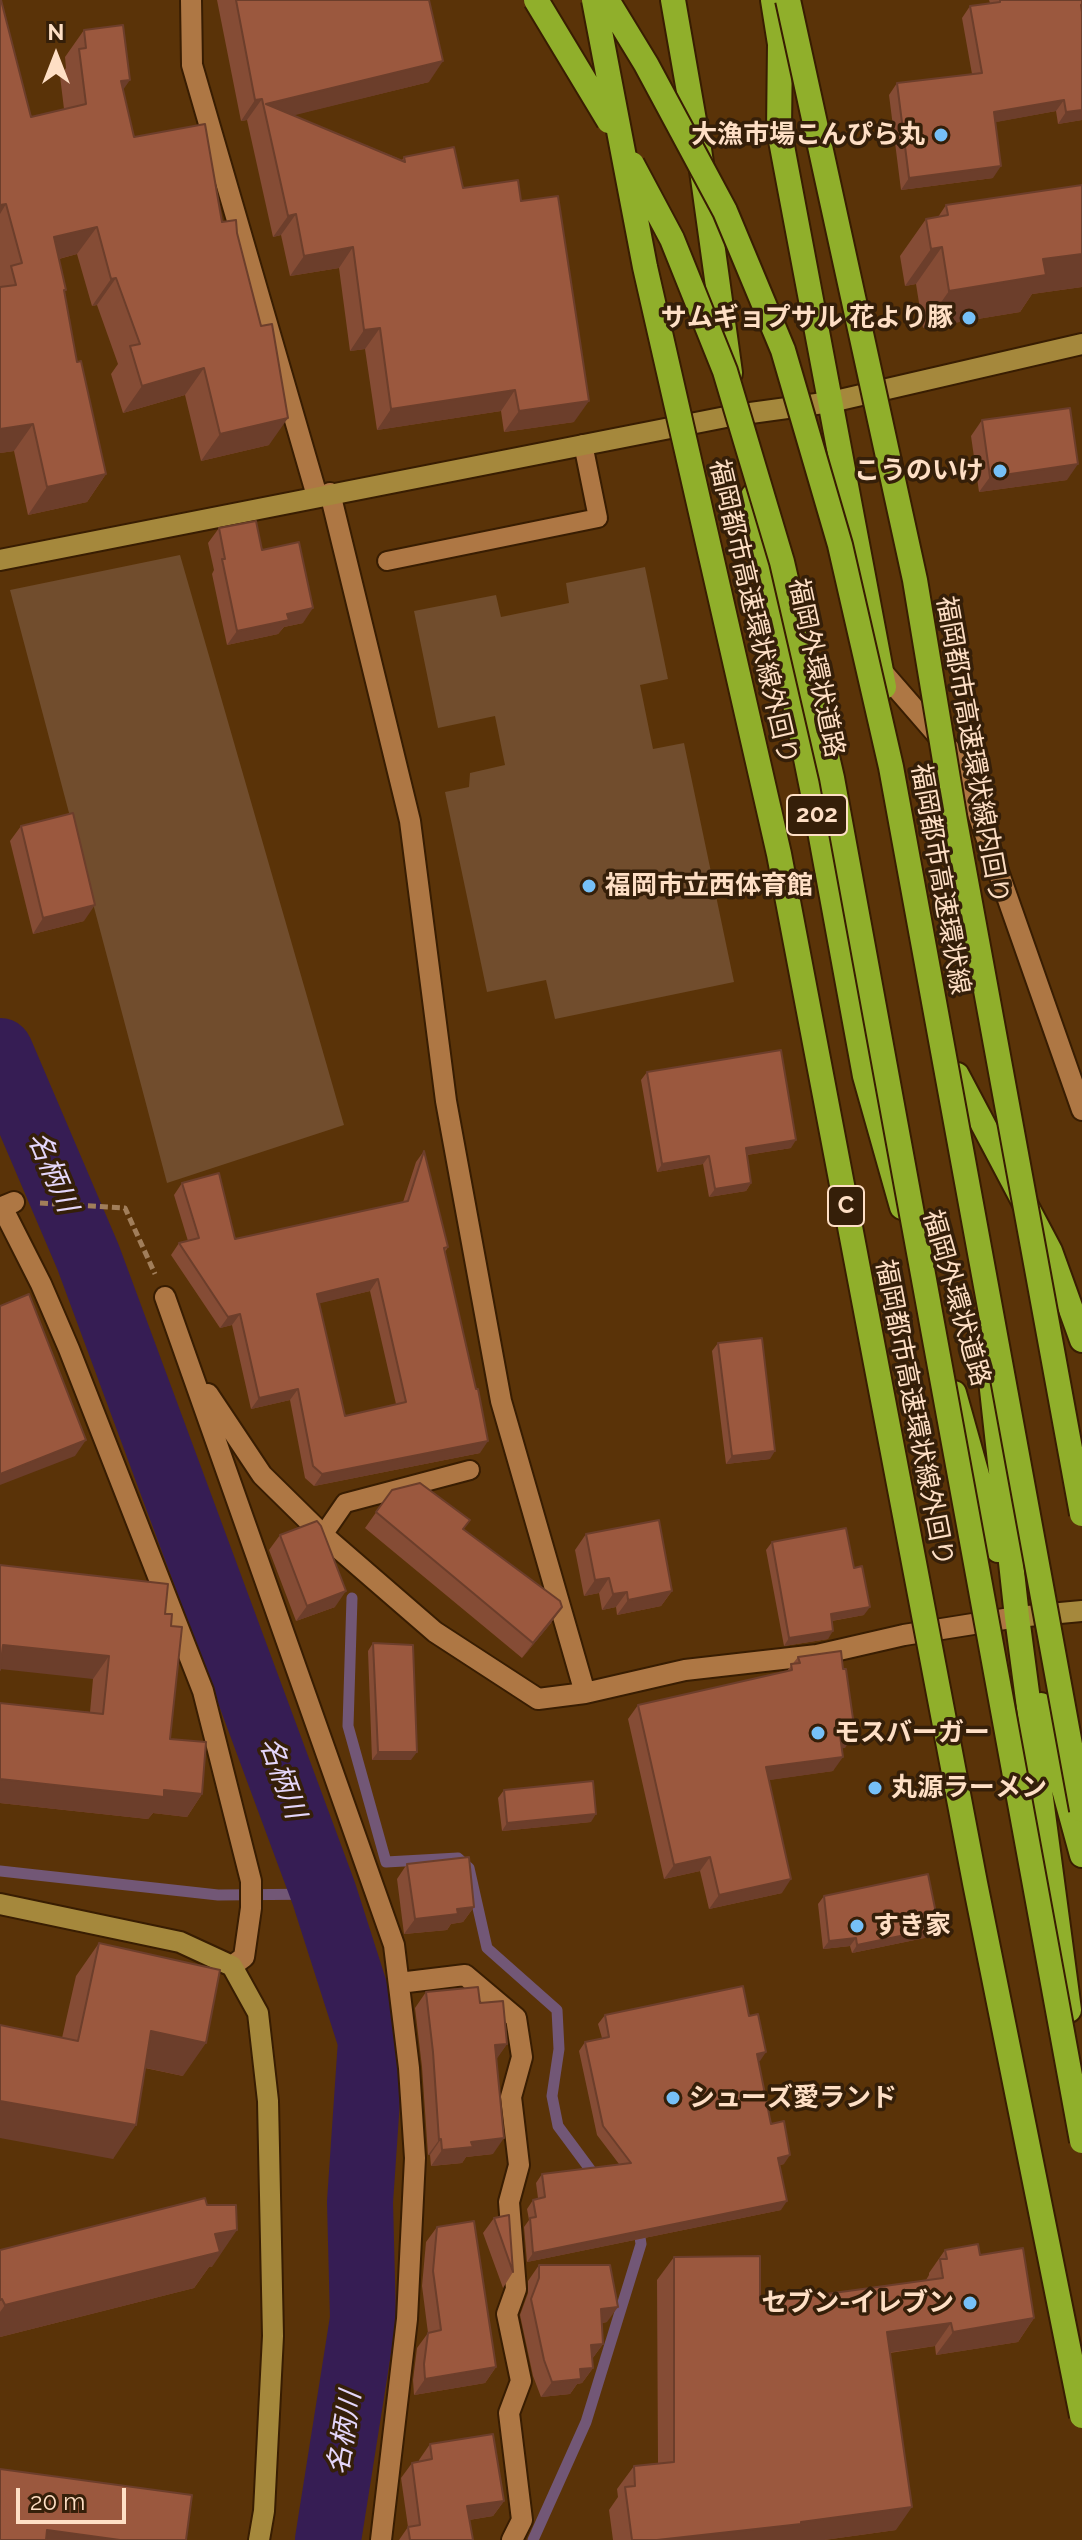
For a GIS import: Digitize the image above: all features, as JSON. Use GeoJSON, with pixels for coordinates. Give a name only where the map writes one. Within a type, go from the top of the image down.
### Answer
{"type":"FeatureCollection","features":[{"type":"Feature","properties":{"kind":"highway"},"geometry":{"type":"LineString","coordinates":[[536,0],[602,107],[672,239],[725,371],[782,562],[832,778],[1082,2141]]}},
{"type":"Feature","properties":{"kind":"highway","name":"福岡都市高速環状線外回り"},"geometry":{"type":"LineString","coordinates":[[594,0],[645,267],[779,854],[975,1883],[1082,2416]]}},
{"type":"Feature","properties":{"kind":"highway","name":"福岡都市高速環状線"},"geometry":{"type":"LineString","coordinates":[[607,0],[646,64],[725,211],[783,350],[840,545],[891,767],[1082,1810]]}},
{"type":"Feature","properties":{"kind":"highway","name":"福岡外環状道路"},"geometry":{"type":"LineString","coordinates":[[673,0],[699,149],[736,415],[813,793],[865,1076],[1082,1855]]}},
{"type":"Feature","properties":{"kind":"highway","name":"福岡外環状道路"},"geometry":{"type":"LineString","coordinates":[[773,0],[780,44],[779,130],[957,1075],[1017,1617],[1082,2113]]}},
{"type":"Feature","properties":{"kind":"highway","name":"福岡都市高速環状線内回り"},"geometry":{"type":"LineString","coordinates":[[788,0],[915,580],[955,821],[1082,1514]]}},
{"type":"Feature","properties":{"kind":"highway","name":"202"},"geometry":{"type":"LineString","coordinates":[[957,1075],[1050,1251],[1082,1340]]}},
{"type":"Feature","properties":{"kind":"street"},"geometry":{"type":"LineString","coordinates":[[191,0],[192,65],[324,494],[410,821],[446,1101],[501,1401],[585,1693]]}},
{"type":"Feature","properties":{"kind":"street"},"geometry":{"type":"LineString","coordinates":[[0,560],[583,444],[736,415],[831,402],[1082,344]]}},
{"type":"Feature","properties":{"kind":"street"},"geometry":{"type":"LineString","coordinates":[[880,669],[959,760],[1082,1110]]}},
{"type":"Feature","properties":{"kind":"street"},"geometry":{"type":"LineString","coordinates":[[14,1202],[2,1207],[41,1284],[69,1349],[203,1691],[251,1881],[251,1908],[244,1957],[232,1966]]}},
{"type":"Feature","properties":{"kind":"street"},"geometry":{"type":"LineString","coordinates":[[165,1297],[394,1945],[409,2068],[415,2158],[407,2319],[381,2540]]}},
{"type":"Feature","properties":{"kind":"street"},"geometry":{"type":"LineString","coordinates":[[191,1368],[262,1475],[323,1535],[435,1632],[538,1699],[585,1693],[685,1670],[817,1655],[904,1635],[1017,1617],[1082,1611]]}},
{"type":"Feature","properties":{"kind":"street"},"geometry":{"type":"LineString","coordinates":[[0,1904],[180,1942],[232,1966],[258,2013],[268,2101],[273,2336],[264,2511],[259,2540]]}},
{"type":"Feature","properties":{"kind":"street"},"geometry":{"type":"LineString","coordinates":[[399,1983],[465,1975],[516,2018],[522,2057],[511,2097],[519,2165],[509,2202],[516,2289],[507,2314],[521,2381],[509,2413],[522,2520],[512,2540]]}},
{"type":"Feature","properties":{"kind":"lane"},"geometry":{"type":"LineString","coordinates":[[387,561],[598,518],[583,444]]}},
{"type":"Feature","properties":{"kind":"lane"},"geometry":{"type":"LineString","coordinates":[[323,1535],[345,1503],[470,1470]]}},
{"type":"Feature","properties":{"kind":"path"},"geometry":{"type":"LineString","coordinates":[[14,1202],[125,1208],[165,1297]]}},
{"type":"Feature","properties":{"kind":"shaded area"},"geometry":{"type":"Polygon","coordinates":[[[180,555],[344,1125],[167,1183],[10,590],[180,555]]]}},
{"type":"Feature","properties":{"kind":"shaded area","name":"福岡市立西体育館"},"geometry":{"type":"Polygon","coordinates":[[[645,567],[668,679],[640,685],[653,749],[684,743],[734,982],[555,1019],[546,980],[487,992],[445,792],[469,787],[470,773],[505,765],[495,716],[438,728],[414,611],[496,595],[501,617],[569,603],[566,583],[645,567]]]}},
{"type":"Feature","properties":{"kind":"building"},"geometry":{"type":"Polygon","coordinates":[[[0,0],[31,117],[86,104],[79,49],[86,48],[84,30],[123,25],[130,80],[121,81],[134,137],[205,124],[222,222],[236,220],[261,326],[272,324],[288,418],[220,434],[204,368],[142,386],[130,346],[140,344],[116,278],[111,279],[97,227],[54,237],[77,362],[81,361],[106,474],[47,487],[33,424],[0,429],[0,287],[16,285],[11,266],[22,263],[6,204],[0,205],[0,0]]]}},
{"type":"Feature","properties":{"kind":"building"},"geometry":{"type":"Polygon","coordinates":[[[236,0],[429,0],[443,61],[266,104],[405,162],[404,157],[454,147],[463,188],[518,180],[521,201],[558,196],[589,401],[519,411],[515,390],[391,409],[380,328],[364,330],[353,247],[304,256],[296,214],[288,216],[262,99],[255,100],[236,0]]]}},
{"type":"Feature","properties":{"kind":"building"},"geometry":{"type":"Polygon","coordinates":[[[1000,0],[1082,0],[1082,110],[1066,112],[1064,100],[994,112],[1001,166],[909,178],[897,83],[982,73],[970,6],[1000,0]]]}},
{"type":"Feature","properties":{"kind":"building"},"geometry":{"type":"Polygon","coordinates":[[[1082,185],[1082,254],[1043,259],[1046,275],[949,291],[942,247],[931,249],[926,219],[948,215],[946,205],[1082,185]]]}},
{"type":"Feature","properties":{"kind":"building"},"geometry":{"type":"Polygon","coordinates":[[[1070,408],[1078,464],[990,477],[982,420],[1070,408]]]}},
{"type":"Feature","properties":{"kind":"building"},"geometry":{"type":"Polygon","coordinates":[[[256,521],[262,550],[299,542],[313,608],[287,614],[289,620],[237,631],[219,528],[256,521]]]}},
{"type":"Feature","properties":{"kind":"building"},"geometry":{"type":"Polygon","coordinates":[[[73,813],[95,905],[43,918],[21,826],[73,813]]]}},
{"type":"Feature","properties":{"kind":"building"},"geometry":{"type":"Polygon","coordinates":[[[781,1050],[796,1140],[746,1148],[751,1183],[715,1189],[709,1156],[662,1164],[647,1072],[781,1050]]]}},
{"type":"Feature","properties":{"kind":"building"},"geometry":{"type":"Polygon","coordinates":[[[424,1151],[448,1247],[444,1248],[488,1441],[322,1474],[313,1466],[298,1389],[259,1398],[240,1314],[228,1317],[179,1243],[199,1238],[182,1183],[219,1173],[235,1239],[408,1201],[424,1151]],[[378,1279],[317,1294],[345,1416],[406,1402],[378,1279]]]}},
{"type":"Feature","properties":{"kind":"building"},"geometry":{"type":"Polygon","coordinates":[[[29,1294],[86,1440],[0,1474],[0,1306],[29,1294]]]}},
{"type":"Feature","properties":{"kind":"building"},"geometry":{"type":"Polygon","coordinates":[[[762,1338],[775,1451],[732,1456],[718,1343],[762,1338]]]}},
{"type":"Feature","properties":{"kind":"building"},"geometry":{"type":"Polygon","coordinates":[[[420,1483],[470,1520],[463,1529],[560,1601],[562,1607],[533,1643],[376,1512],[392,1490],[420,1483]]]}},
{"type":"Feature","properties":{"kind":"building"},"geometry":{"type":"Polygon","coordinates":[[[659,1520],[672,1591],[628,1600],[627,1592],[613,1594],[609,1578],[595,1580],[586,1534],[659,1520]]]}},
{"type":"Feature","properties":{"kind":"building"},"geometry":{"type":"Polygon","coordinates":[[[317,1521],[346,1591],[307,1606],[280,1535],[317,1521]]]}},
{"type":"Feature","properties":{"kind":"building"},"geometry":{"type":"Polygon","coordinates":[[[846,1528],[854,1568],[862,1566],[870,1607],[831,1614],[833,1631],[789,1638],[772,1542],[846,1528]]]}},
{"type":"Feature","properties":{"kind":"building"},"geometry":{"type":"Polygon","coordinates":[[[0,1565],[168,1584],[165,1614],[172,1614],[171,1626],[182,1627],[170,1739],[206,1742],[202,1794],[164,1790],[164,1797],[0,1779],[0,1703],[103,1714],[109,1656],[3,1645],[0,1670],[0,1565]]]}},
{"type":"Feature","properties":{"kind":"building"},"geometry":{"type":"Polygon","coordinates":[[[373,1643],[413,1645],[417,1752],[378,1752],[373,1643]]]}},
{"type":"Feature","properties":{"kind":"building"},"geometry":{"type":"Polygon","coordinates":[[[841,1651],[855,1733],[840,1735],[843,1757],[766,1767],[791,1879],[719,1895],[710,1857],[674,1865],[638,1705],[792,1670],[791,1664],[800,1663],[798,1657],[841,1651]]]}},
{"type":"Feature","properties":{"kind":"building"},"geometry":{"type":"Polygon","coordinates":[[[593,1781],[596,1814],[507,1823],[504,1790],[593,1781]]]}},
{"type":"Feature","properties":{"kind":"building"},"geometry":{"type":"Polygon","coordinates":[[[469,1857],[474,1907],[457,1909],[458,1914],[415,1919],[407,1864],[469,1857]]]}},
{"type":"Feature","properties":{"kind":"building"},"geometry":{"type":"Polygon","coordinates":[[[928,1874],[939,1928],[857,1945],[856,1938],[829,1941],[824,1896],[928,1874]]]}},
{"type":"Feature","properties":{"kind":"building"},"geometry":{"type":"Polygon","coordinates":[[[99,1943],[220,1970],[206,2043],[151,2031],[136,2125],[0,2101],[0,2025],[78,2041],[99,1943]]]}},
{"type":"Feature","properties":{"kind":"building","name":"シューズ愛ランド"},"geometry":{"type":"Polygon","coordinates":[[[743,1986],[749,2016],[758,2014],[766,2052],[757,2054],[771,2124],[784,2121],[790,2155],[778,2158],[787,2201],[533,2253],[530,2218],[536,2217],[533,2200],[545,2197],[542,2174],[631,2163],[603,2126],[585,2042],[609,2037],[605,2015],[743,1986]]]}},
{"type":"Feature","properties":{"kind":"building"},"geometry":{"type":"Polygon","coordinates":[[[478,1987],[480,2003],[503,2001],[507,2044],[495,2045],[504,2138],[471,2142],[473,2147],[442,2150],[426,1992],[478,1987]]]}},
{"type":"Feature","properties":{"kind":"building"},"geometry":{"type":"Polygon","coordinates":[[[205,2198],[207,2205],[236,2205],[237,2230],[215,2234],[220,2252],[5,2305],[0,2300],[0,2250],[205,2198]]]}},
{"type":"Feature","properties":{"kind":"building"},"geometry":{"type":"Polygon","coordinates":[[[509,2215],[513,2272],[494,2218],[509,2215]]]}},
{"type":"Feature","properties":{"kind":"building"},"geometry":{"type":"Polygon","coordinates":[[[474,2221],[496,2367],[425,2379],[428,2333],[441,2330],[433,2271],[437,2227],[474,2221]]]}},
{"type":"Feature","properties":{"kind":"building"},"geometry":{"type":"Polygon","coordinates":[[[978,2244],[980,2255],[1023,2248],[1034,2318],[953,2332],[951,2323],[887,2332],[912,2507],[801,2524],[632,2540],[625,2487],[635,2486],[634,2466],[674,2462],[674,2257],[760,2256],[760,2303],[943,2278],[940,2259],[947,2259],[945,2250],[978,2244]]]}},
{"type":"Feature","properties":{"kind":"building"},"geometry":{"type":"Polygon","coordinates":[[[539,2265],[610,2265],[618,2307],[601,2309],[603,2344],[591,2345],[593,2368],[580,2369],[581,2379],[552,2382],[531,2299],[539,2278],[539,2265]]]}},
{"type":"Feature","properties":{"kind":"building"},"geometry":{"type":"Polygon","coordinates":[[[493,2434],[504,2501],[467,2506],[473,2540],[410,2540],[408,2527],[420,2525],[412,2463],[432,2459],[430,2444],[493,2434]]]}},
{"type":"Feature","properties":{"kind":"building"},"geometry":{"type":"Polygon","coordinates":[[[0,2469],[192,2495],[186,2540],[120,2540],[47,2530],[46,2540],[0,2540],[0,2469]]]}},
{"type":"Feature","properties":{"kind":"waterway","name":"名柄川"},"geometry":{"type":"LineString","coordinates":[[0,1051],[88,1257],[324,1894],[371,2041],[360,2202],[363,2319],[328,2540]]}},
{"type":"Feature","properties":{"kind":"waterway"},"geometry":{"type":"LineString","coordinates":[[352,1598],[348,1726],[386,1862],[458,1858],[469,1868],[487,1948],[557,2010],[559,2049],[552,2096],[558,2126],[598,2180]]}},
{"type":"Feature","properties":{"kind":"waterway"},"geometry":{"type":"LineString","coordinates":[[0,1871],[218,1895],[324,1894]]}},
{"type":"Feature","properties":{"kind":"waterway"},"geometry":{"type":"LineString","coordinates":[[533,2540],[586,2422],[641,2244],[638,2224]]}},
{"type":"Feature","properties":{"kind":"place","name":"大漁市場こんぴら丸"},"geometry":{"type":"Point","coordinates":[941,135]}},
{"type":"Feature","properties":{"kind":"place","name":"サムギョプサル 花より豚"},"geometry":{"type":"Point","coordinates":[969,318]}},
{"type":"Feature","properties":{"kind":"place","name":"こうのいけ"},"geometry":{"type":"Point","coordinates":[1000,471]}},
{"type":"Feature","properties":{"kind":"place","name":"福岡市立西体育館"},"geometry":{"type":"Point","coordinates":[589,886]}},
{"type":"Feature","properties":{"kind":"place","name":"モスバーガー"},"geometry":{"type":"Point","coordinates":[818,1733]}},
{"type":"Feature","properties":{"kind":"place","name":"丸源ラーメン"},"geometry":{"type":"Point","coordinates":[875,1788]}},
{"type":"Feature","properties":{"kind":"place","name":"すき家"},"geometry":{"type":"Point","coordinates":[857,1926]}},
{"type":"Feature","properties":{"kind":"place","name":"シューズ愛ランド"},"geometry":{"type":"Point","coordinates":[673,2098]}},
{"type":"Feature","properties":{"kind":"place","name":"セブン-イレブン"},"geometry":{"type":"Point","coordinates":[970,2303]}}]}
